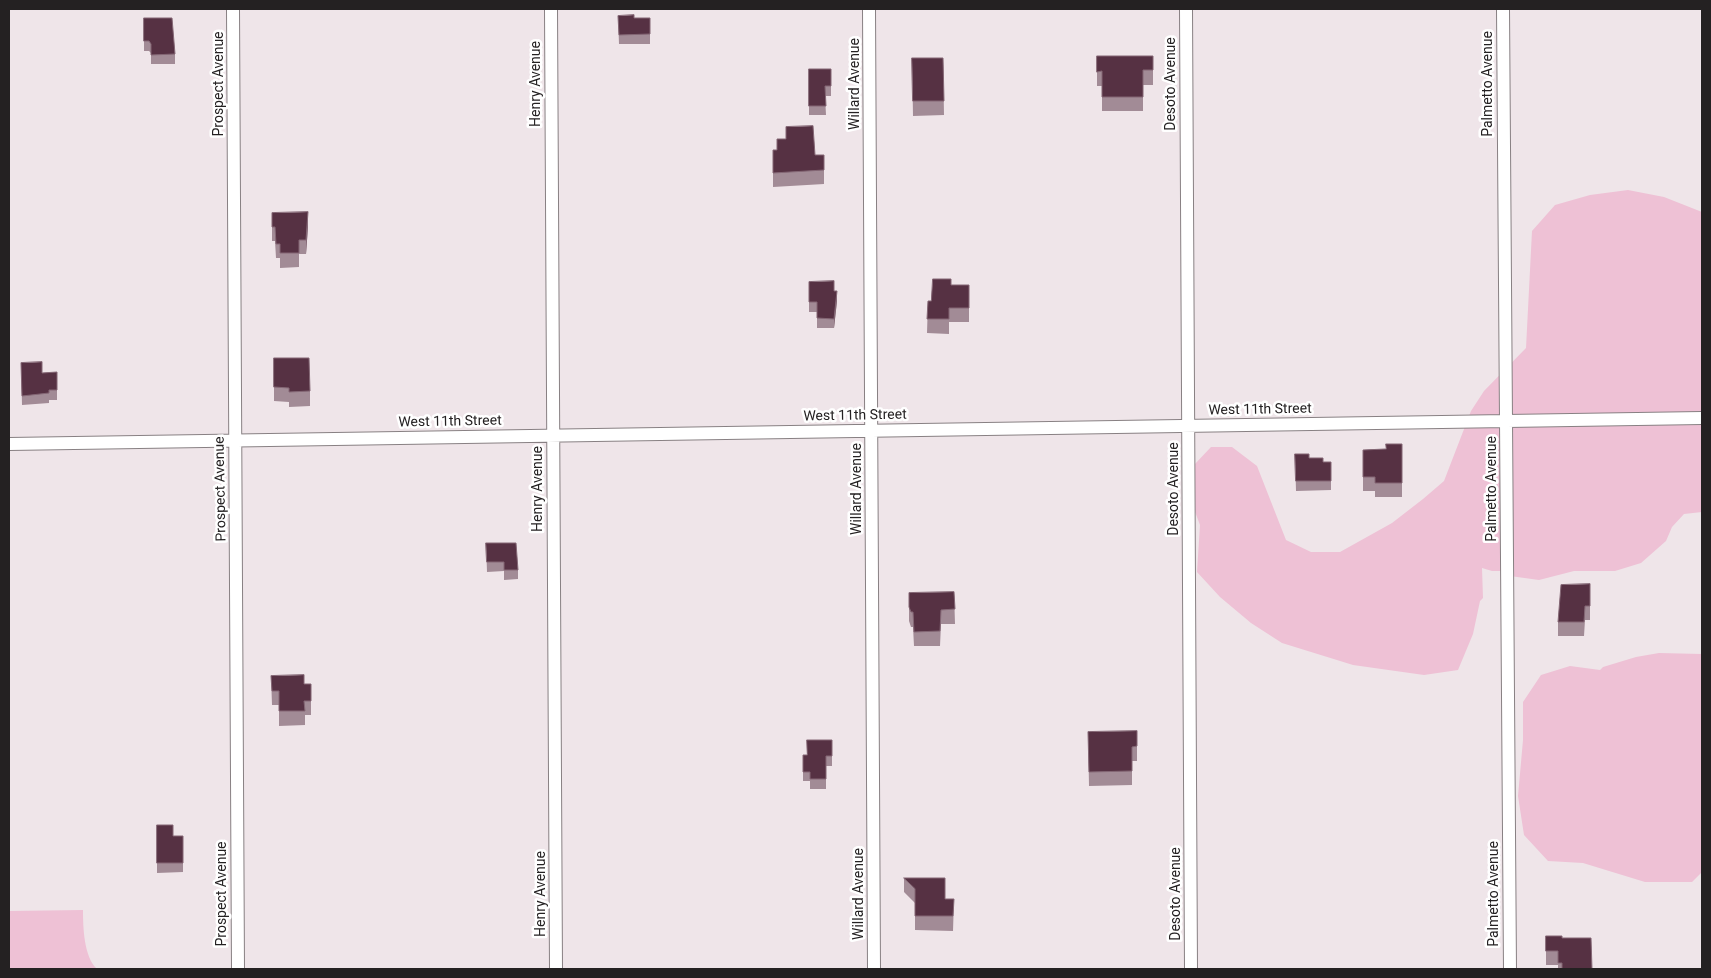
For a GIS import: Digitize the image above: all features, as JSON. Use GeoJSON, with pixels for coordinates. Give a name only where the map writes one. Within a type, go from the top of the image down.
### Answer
{"type":"FeatureCollection","features":[{"type":"Feature","properties":{"kind":"street","name":"Prospect Avenue"},"geometry":{"type":"LineString","coordinates":[[233,9],[238,969]]}},
{"type":"Feature","properties":{"kind":"street","name":"Henry Avenue"},"geometry":{"type":"LineString","coordinates":[[551,9],[556,969]]}},
{"type":"Feature","properties":{"kind":"street","name":"Willard Avenue"},"geometry":{"type":"LineString","coordinates":[[869,9],[874,969]]}},
{"type":"Feature","properties":{"kind":"street","name":"Desoto Avenue"},"geometry":{"type":"LineString","coordinates":[[1186,9],[1191,969]]}},
{"type":"Feature","properties":{"kind":"street","name":"Palmetto Avenue"},"geometry":{"type":"LineString","coordinates":[[1503,9],[1510,969]]}},
{"type":"Feature","properties":{"kind":"street","name":"West 11th Street"},"geometry":{"type":"LineString","coordinates":[[9,444],[872,429],[1702,418]]}},
{"type":"Feature","properties":{"kind":"shaded area"},"geometry":{"type":"Polygon","coordinates":[[[1628,190],[1664,197],[1702,212],[1702,512],[1684,514],[1672,527],[1666,541],[1641,563],[1615,571],[1574,571],[1539,580],[1510,576],[1509,571],[1492,571],[1482,568],[1483,598],[1480,601],[1473,634],[1458,670],[1424,675],[1353,665],[1282,643],[1251,623],[1220,597],[1197,572],[1200,525],[1194,509],[1194,465],[1211,447],[1232,447],[1257,466],[1286,540],[1311,552],[1340,552],[1392,523],[1444,481],[1471,411],[1484,391],[1526,348],[1532,231],[1555,205],[1590,195],[1628,190]]]}},
{"type":"Feature","properties":{"kind":"shaded area"},"geometry":{"type":"Polygon","coordinates":[[[1659,653],[1702,654],[1702,872],[1692,882],[1645,882],[1583,863],[1548,861],[1524,835],[1518,796],[1523,740],[1523,702],[1541,675],[1570,666],[1600,670],[1603,667],[1636,657],[1659,653]]]}},
{"type":"Feature","properties":{"kind":"shaded area"},"geometry":{"type":"Polygon","coordinates":[[[83,910],[87,950],[97,969],[9,969],[9,911],[83,910]]]}},
{"type":"Feature","properties":{"kind":"building"},"geometry":{"type":"Polygon","coordinates":[[[634,15],[634,18],[650,18],[650,34],[619,35],[618,16],[634,15]]]}},
{"type":"Feature","properties":{"kind":"building"},"geometry":{"type":"Polygon","coordinates":[[[144,18],[172,18],[175,54],[151,55],[151,44],[149,41],[144,41],[144,18]]]}},
{"type":"Feature","properties":{"kind":"building"},"geometry":{"type":"Polygon","coordinates":[[[1097,56],[1153,56],[1153,70],[1143,70],[1143,97],[1102,97],[1102,71],[1097,72],[1097,56]]]}},
{"type":"Feature","properties":{"kind":"building"},"geometry":{"type":"Polygon","coordinates":[[[912,58],[943,58],[944,101],[913,101],[912,58]]]}},
{"type":"Feature","properties":{"kind":"building"},"geometry":{"type":"Polygon","coordinates":[[[809,69],[831,69],[831,86],[825,86],[826,106],[809,106],[809,69]]]}},
{"type":"Feature","properties":{"kind":"building"},"geometry":{"type":"Polygon","coordinates":[[[813,126],[815,155],[824,155],[824,170],[773,173],[773,150],[777,150],[777,139],[786,139],[786,127],[813,126]]]}},
{"type":"Feature","properties":{"kind":"building"},"geometry":{"type":"Polygon","coordinates":[[[308,212],[306,240],[299,240],[299,253],[280,253],[280,244],[276,244],[275,227],[272,227],[272,213],[308,212]]]}},
{"type":"Feature","properties":{"kind":"building"},"geometry":{"type":"Polygon","coordinates":[[[933,279],[951,279],[951,285],[969,285],[969,308],[949,308],[949,319],[927,319],[928,301],[931,301],[933,279]]]}},
{"type":"Feature","properties":{"kind":"building"},"geometry":{"type":"Polygon","coordinates":[[[834,281],[834,291],[837,291],[834,319],[817,318],[817,302],[809,302],[809,282],[834,281]]]}},
{"type":"Feature","properties":{"kind":"building"},"geometry":{"type":"Polygon","coordinates":[[[274,358],[309,358],[310,391],[289,392],[289,388],[274,387],[274,358]]]}},
{"type":"Feature","properties":{"kind":"building"},"geometry":{"type":"Polygon","coordinates":[[[42,362],[42,373],[57,372],[57,390],[49,390],[49,393],[22,396],[21,363],[42,362]]]}},
{"type":"Feature","properties":{"kind":"building"},"geometry":{"type":"Polygon","coordinates":[[[1386,444],[1402,444],[1402,483],[1375,483],[1375,477],[1363,477],[1363,450],[1386,449],[1386,444]]]}},
{"type":"Feature","properties":{"kind":"building"},"geometry":{"type":"Polygon","coordinates":[[[1295,454],[1309,454],[1309,458],[1323,458],[1323,462],[1331,462],[1331,481],[1296,481],[1295,454]]]}},
{"type":"Feature","properties":{"kind":"building"},"geometry":{"type":"Polygon","coordinates":[[[486,543],[516,543],[518,570],[504,570],[504,562],[487,562],[486,543]]]}},
{"type":"Feature","properties":{"kind":"building"},"geometry":{"type":"Polygon","coordinates":[[[1590,584],[1590,606],[1585,606],[1584,622],[1558,622],[1561,585],[1590,584]]]}},
{"type":"Feature","properties":{"kind":"building"},"geometry":{"type":"Polygon","coordinates":[[[954,592],[955,609],[941,610],[940,631],[914,632],[913,612],[911,612],[909,607],[909,593],[954,592]]]}},
{"type":"Feature","properties":{"kind":"building"},"geometry":{"type":"Polygon","coordinates":[[[304,675],[304,684],[311,684],[311,701],[304,701],[305,711],[279,711],[279,691],[272,691],[271,676],[304,675]]]}},
{"type":"Feature","properties":{"kind":"building"},"geometry":{"type":"Polygon","coordinates":[[[1137,731],[1137,746],[1132,747],[1132,771],[1089,772],[1088,732],[1137,731]]]}},
{"type":"Feature","properties":{"kind":"building"},"geometry":{"type":"Polygon","coordinates":[[[807,740],[832,740],[832,756],[826,756],[826,779],[810,779],[810,772],[803,772],[803,755],[807,755],[807,740]]]}},
{"type":"Feature","properties":{"kind":"building"},"geometry":{"type":"Polygon","coordinates":[[[157,825],[173,825],[173,836],[183,836],[183,863],[157,863],[157,825]]]}},
{"type":"Feature","properties":{"kind":"building"},"geometry":{"type":"Polygon","coordinates":[[[904,878],[945,878],[945,899],[954,899],[953,916],[915,916],[915,889],[904,878]]]}},
{"type":"Feature","properties":{"kind":"building"},"geometry":{"type":"Polygon","coordinates":[[[1546,936],[1591,938],[1592,969],[1562,969],[1562,963],[1558,963],[1558,951],[1546,951],[1546,936]]]}}]}
